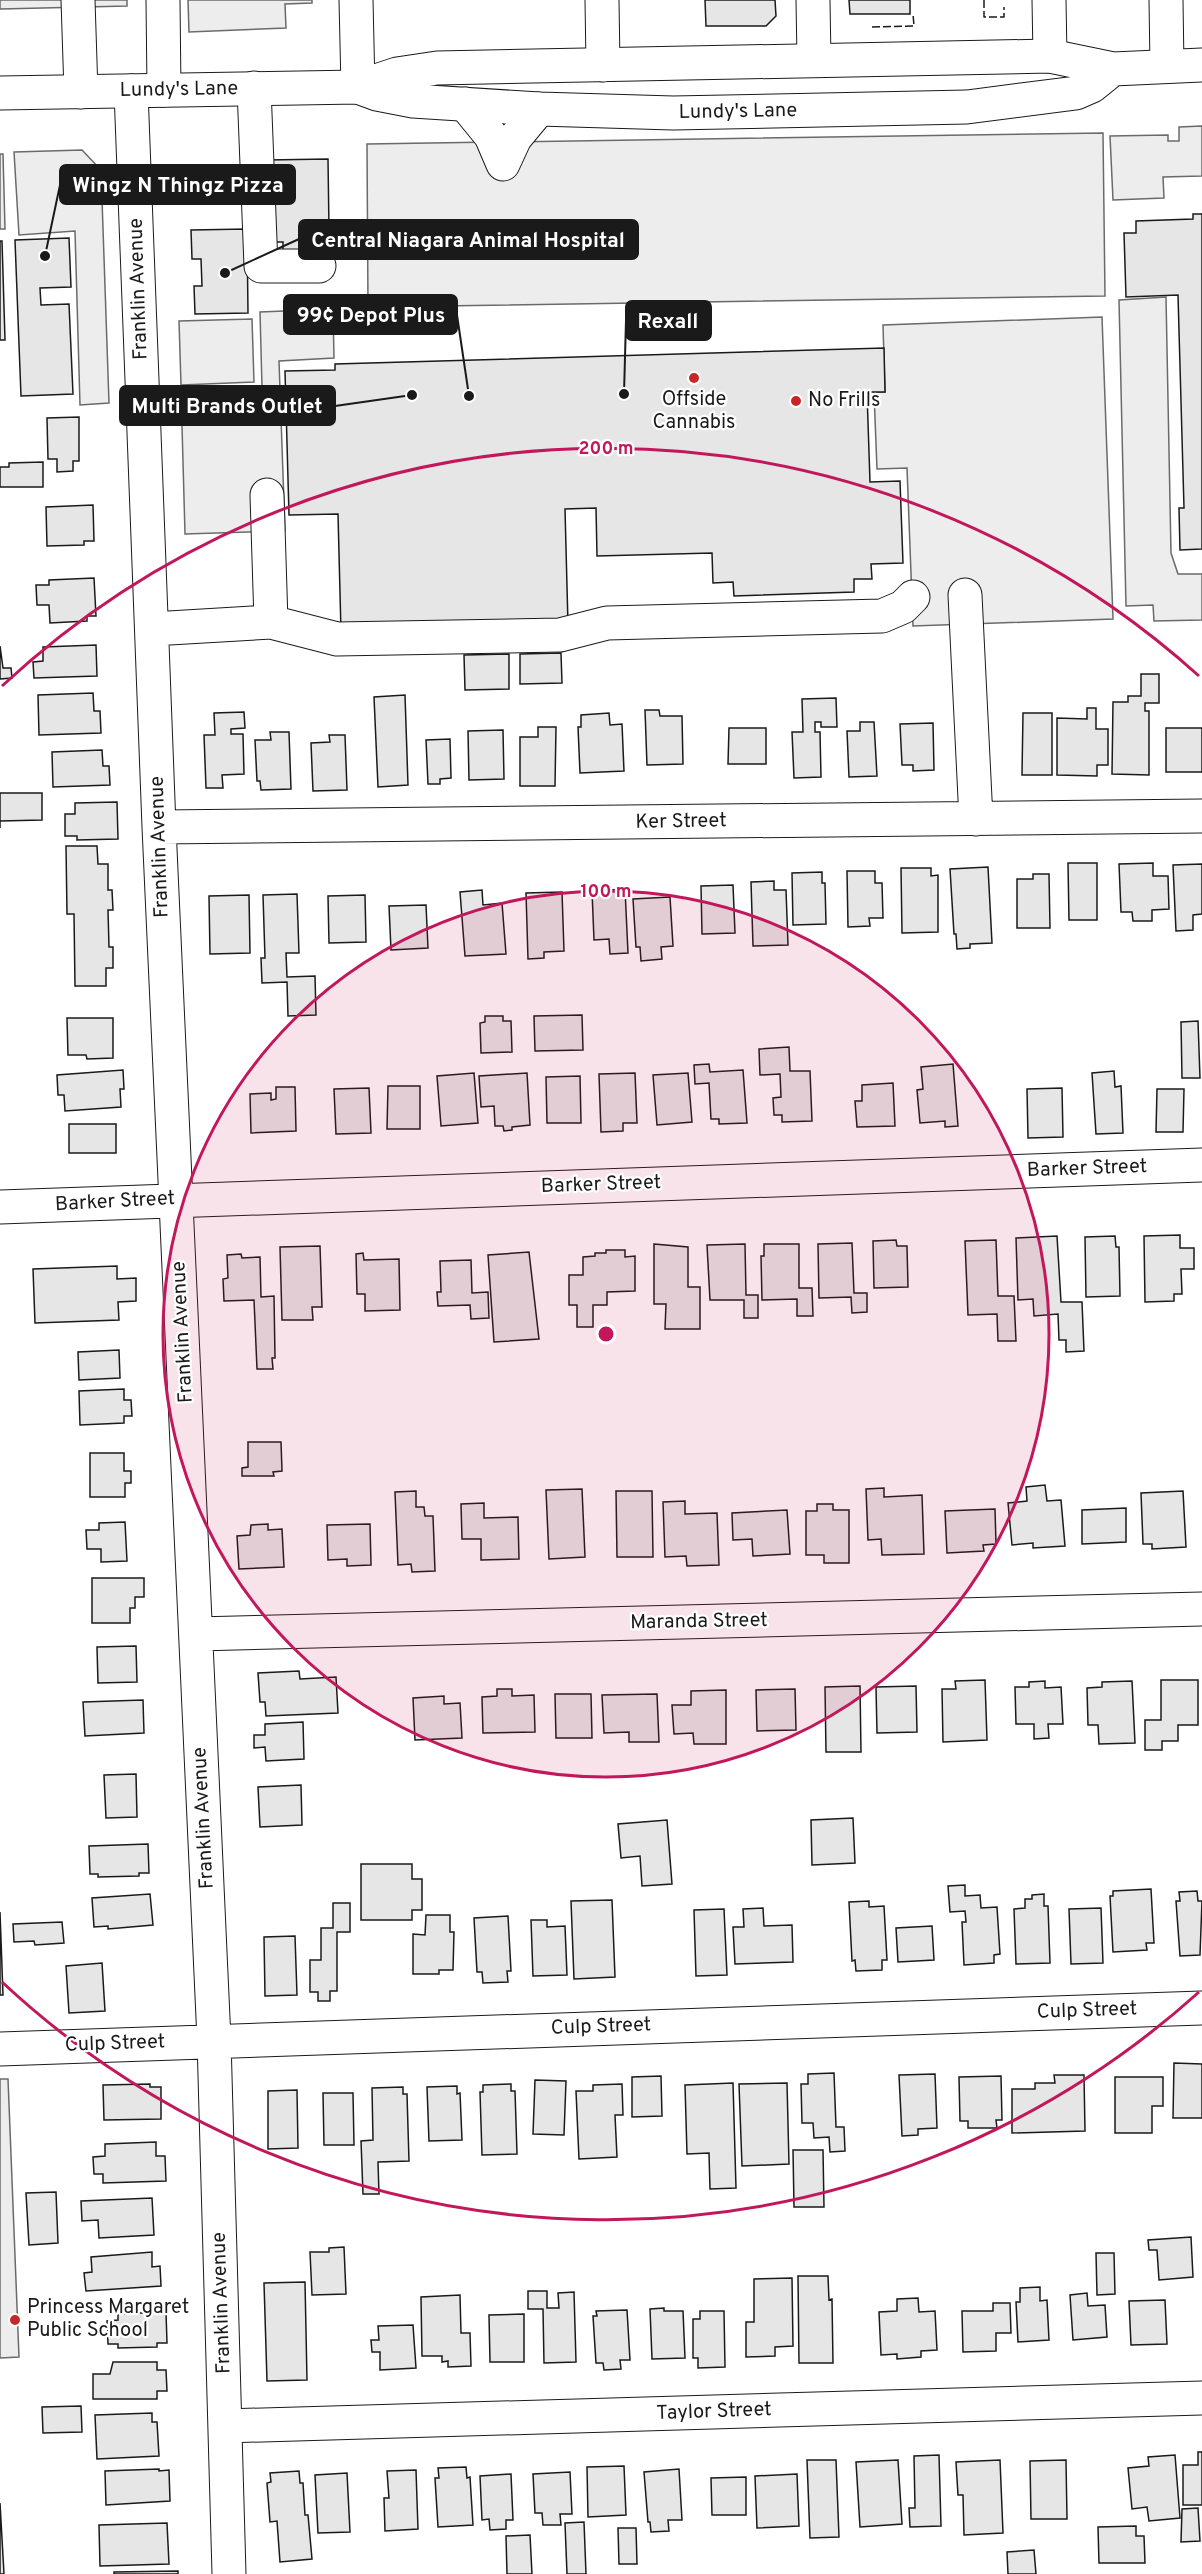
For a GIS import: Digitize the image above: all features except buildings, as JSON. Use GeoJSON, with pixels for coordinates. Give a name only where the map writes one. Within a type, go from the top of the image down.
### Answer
{"type":"FeatureCollection","features":[{"type":"Feature","properties":{"kind":"street"},"geometry":{"type":"LineString","coordinates":[[78,0],[81,92]]}},
{"type":"Feature","properties":{"kind":"street"},"geometry":{"type":"LineString","coordinates":[[162,0],[164,90]]}},
{"type":"Feature","properties":{"kind":"street"},"geometry":{"type":"LineString","coordinates":[[356,0],[358,87]]}},
{"type":"Feature","properties":{"kind":"street"},"geometry":{"type":"LineString","coordinates":[[602,0],[603,65]]}},
{"type":"Feature","properties":{"kind":"street"},"geometry":{"type":"LineString","coordinates":[[813,0],[814,60]]}},
{"type":"Feature","properties":{"kind":"street"},"geometry":{"type":"LineString","coordinates":[[1049,0],[1050,56]]}},
{"type":"Feature","properties":{"kind":"street"},"geometry":{"type":"LineString","coordinates":[[1166,0],[1167,66]]}},
{"type":"Feature","properties":{"kind":"street","name":"Lundy's Lane"},"geometry":{"type":"LineString","coordinates":[[358,87],[396,74],[436,68],[1050,56],[1113,69],[1202,65]]}},
{"type":"Feature","properties":{"kind":"street","name":"Lundy's Lane"},"geometry":{"type":"LineString","coordinates":[[0,93],[358,87],[395,98],[539,109],[673,113],[967,107],[1076,93],[1092,86],[1113,69]]}},
{"type":"Feature","properties":{"kind":"street"},"geometry":{"type":"LineString","coordinates":[[254,88],[261,266],[319,266]]}},
{"type":"Feature","properties":{"kind":"street","name":"Franklin Avenue"},"geometry":{"type":"LineString","coordinates":[[131,91],[159,827],[214,2040],[230,2574]]}},
{"type":"Feature","properties":{"kind":"street"},"geometry":{"type":"LineString","coordinates":[[465,105],[487,130],[503,164],[515,138],[539,109]]}},
{"type":"Feature","properties":{"kind":"street"},"geometry":{"type":"LineString","coordinates":[[267,495],[271,622]]}},
{"type":"Feature","properties":{"kind":"street"},"geometry":{"type":"LineString","coordinates":[[965,595],[976,819]]}},
{"type":"Feature","properties":{"kind":"street"},"geometry":{"type":"LineString","coordinates":[[152,629],[271,622],[337,639],[560,635],[607,623],[882,616],[903,607],[913,597]]}},
{"type":"Feature","properties":{"kind":"street","name":"Ker Street"},"geometry":{"type":"LineString","coordinates":[[159,827],[1202,816]]}},
{"type":"Feature","properties":{"kind":"street","name":"Barker Street"},"geometry":{"type":"LineString","coordinates":[[0,1207],[176,1199],[1202,1165]]}},
{"type":"Feature","properties":{"kind":"street","name":"Maranda Street"},"geometry":{"type":"LineString","coordinates":[[196,1634],[1202,1609]]}},
{"type":"Feature","properties":{"kind":"street","name":"Culp Street"},"geometry":{"type":"LineString","coordinates":[[0,2049],[1202,2007]]}},
{"type":"Feature","properties":{"kind":"street","name":"Taylor Street"},"geometry":{"type":"LineString","coordinates":[[225,2426],[1202,2398]]}},
{"type":"Feature","properties":{"kind":"shaded area"},"geometry":{"type":"Polygon","coordinates":[[[0,0],[127,0],[127,6],[0,9],[0,0]]]}},
{"type":"Feature","properties":{"kind":"shaded area"},"geometry":{"type":"Polygon","coordinates":[[[188,0],[312,0],[312,3],[285,4],[286,28],[189,32],[188,0]]]}},
{"type":"Feature","properties":{"kind":"shaded area"},"geometry":{"type":"Polygon","coordinates":[[[1202,126],[1202,176],[1163,177],[1164,198],[1113,200],[1110,136],[1168,135],[1168,141],[1179,141],[1179,127],[1202,126]]]}},
{"type":"Feature","properties":{"kind":"shaded area"},"geometry":{"type":"Polygon","coordinates":[[[1103,133],[1105,296],[368,307],[367,144],[1103,133]]]}},
{"type":"Feature","properties":{"kind":"shaded area"},"geometry":{"type":"Polygon","coordinates":[[[82,150],[101,170],[109,403],[80,405],[75,231],[19,235],[14,152],[82,150]]]}},
{"type":"Feature","properties":{"kind":"shaded area"},"geometry":{"type":"Polygon","coordinates":[[[0,154],[3,154],[5,229],[0,229],[0,154]]]}},
{"type":"Feature","properties":{"kind":"shaded area"},"geometry":{"type":"Polygon","coordinates":[[[1166,297],[1171,553],[1178,574],[1202,574],[1202,620],[1154,621],[1153,605],[1126,606],[1119,300],[1166,297]]]}},
{"type":"Feature","properties":{"kind":"shaded area"},"geometry":{"type":"Polygon","coordinates":[[[333,309],[334,358],[279,361],[285,531],[185,534],[181,390],[262,387],[260,312],[333,309]]]}},
{"type":"Feature","properties":{"kind":"shaded area"},"geometry":{"type":"Polygon","coordinates":[[[1102,317],[1113,619],[913,626],[907,468],[877,469],[874,392],[885,392],[883,325],[1102,317]]]}},
{"type":"Feature","properties":{"kind":"shaded area"},"geometry":{"type":"Polygon","coordinates":[[[252,319],[254,382],[181,385],[179,321],[252,319]]]}},
{"type":"Feature","properties":{"kind":"shaded area"},"geometry":{"type":"Polygon","coordinates":[[[0,2079],[8,2079],[19,2357],[0,2358],[0,2079]]]}},
{"type":"Feature","properties":{"kind":"fence"},"geometry":{"type":"LineString","coordinates":[[984,0],[984,17],[1004,17],[1004,7]]}},
{"type":"Feature","properties":{"kind":"fence"},"geometry":{"type":"LineString","coordinates":[[872,27],[914,26],[913,14]]}},
{"type":"Feature","properties":{"kind":"place","name":"Wingz N Thingz Pizza"},"geometry":{"type":"Point","coordinates":[45,256]}},
{"type":"Feature","properties":{"kind":"place","name":"Central Niagara Animal Hospital"},"geometry":{"type":"Point","coordinates":[225,273]}},
{"type":"Feature","properties":{"kind":"place","name":"Offside Cannabis"},"geometry":{"type":"Point","coordinates":[694,378]}},
{"type":"Feature","properties":{"kind":"place","name":"Rexall"},"geometry":{"type":"Point","coordinates":[624,394]}},
{"type":"Feature","properties":{"kind":"place","name":"Multi Brands Outlet"},"geometry":{"type":"Point","coordinates":[412,395]}},
{"type":"Feature","properties":{"kind":"place","name":"99¢ Depot Plus"},"geometry":{"type":"Point","coordinates":[469,396]}},
{"type":"Feature","properties":{"kind":"place","name":"No Frills"},"geometry":{"type":"Point","coordinates":[796,401]}},
{"type":"Feature","properties":{"kind":"place","name":"Princess Margaret Public School"},"geometry":{"type":"Point","coordinates":[15,2320]}}]}
